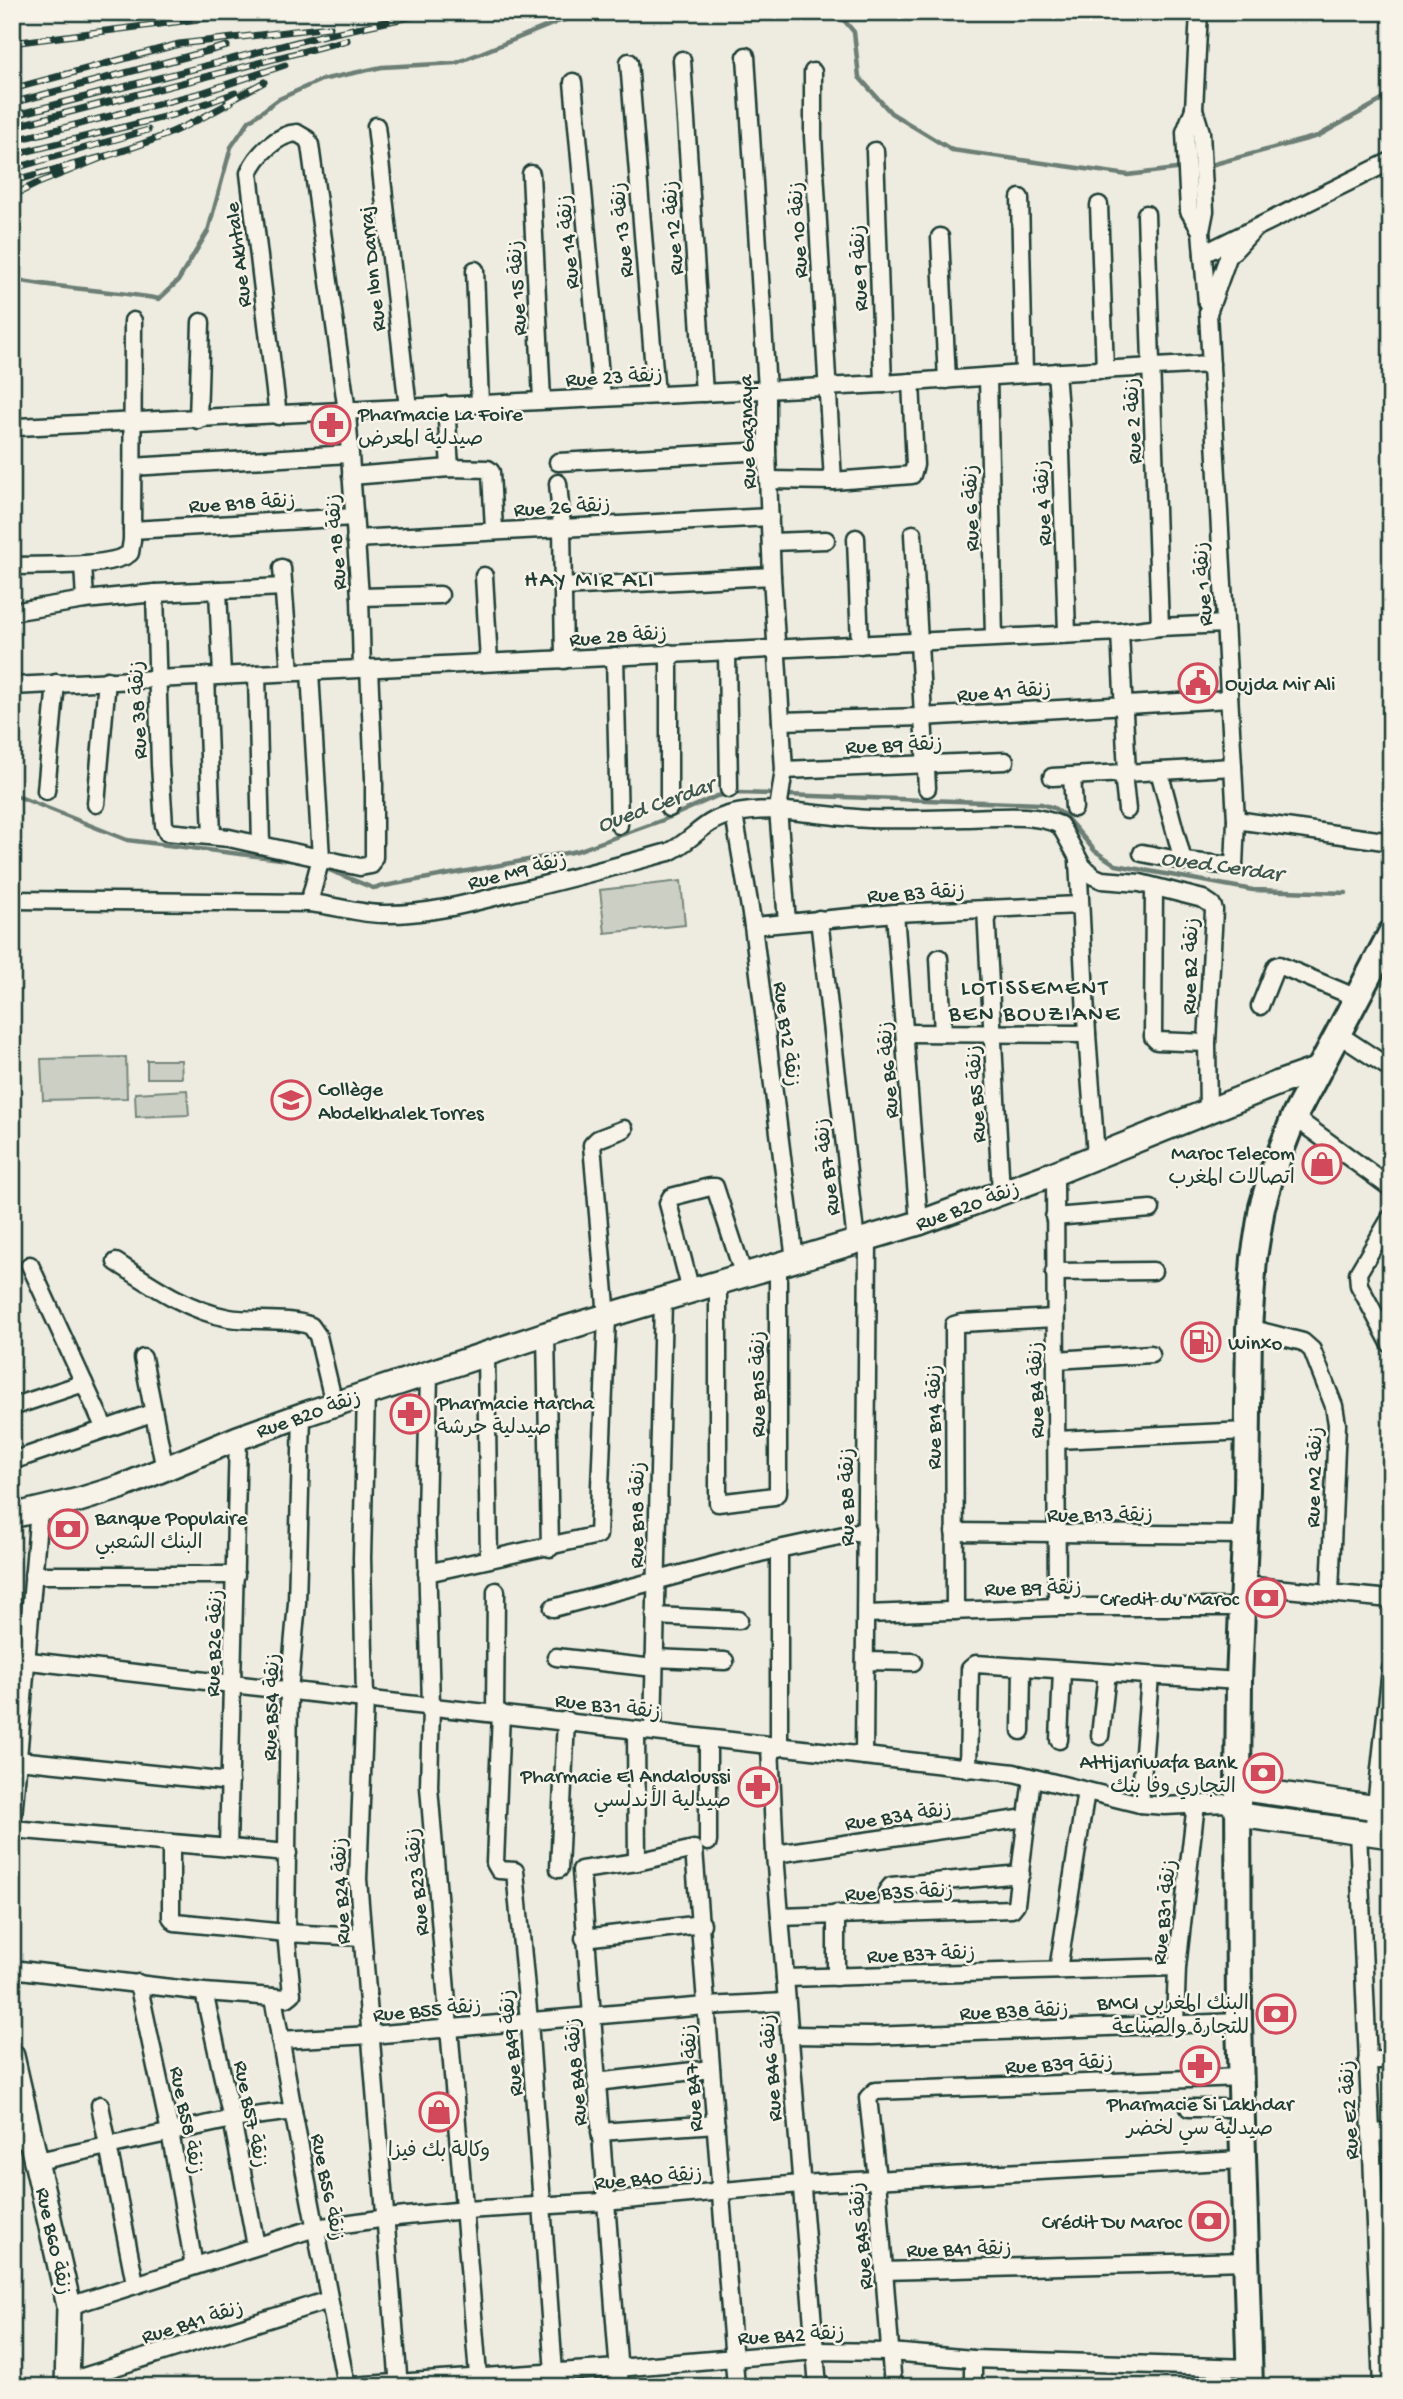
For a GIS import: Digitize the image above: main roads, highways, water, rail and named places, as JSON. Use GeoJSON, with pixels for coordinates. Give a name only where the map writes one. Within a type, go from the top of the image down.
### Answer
{"type":"FeatureCollection","features":[{"type":"Feature","properties":{"kind":"main road"},"geometry":{"type":"LineString","coordinates":[[1250,2377],[1234,1802],[1245,1535],[1249,1328],[1255,1245],[1262,1207],[1294,1117],[1391,933]]}},
{"type":"Feature","properties":{"kind":"waterway"},"geometry":{"type":"LineString","coordinates":[[12,279],[159,299],[178,281],[208,231],[231,147],[249,121],[279,99],[321,80],[382,67],[456,63],[560,21],[596,12]]}},
{"type":"Feature","properties":{"kind":"waterway"},"geometry":{"type":"LineString","coordinates":[[837,12],[854,32],[859,77],[891,113],[952,150],[1128,175],[1184,168]]}},
{"type":"Feature","properties":{"kind":"waterway"},"geometry":{"type":"LineString","coordinates":[[1207,166],[1318,136],[1391,95]]}},
{"type":"Feature","properties":{"kind":"waterway","name":"Oued Cerdar"},"geometry":{"type":"LineString","coordinates":[[324,868],[373,888],[577,851],[663,820],[717,796],[738,793],[776,794]]}},
{"type":"Feature","properties":{"kind":"waterway","name":"Oued Cerdar"},"geometry":{"type":"LineString","coordinates":[[12,794],[127,840],[305,862]]}},
{"type":"Feature","properties":{"kind":"waterway","name":"Oued Cerdar"},"geometry":{"type":"LineString","coordinates":[[785,795],[1041,804],[1064,815],[1095,851],[1116,865],[1253,890],[1346,893]]}},
{"type":"Feature","properties":{"kind":"railway"},"geometry":{"type":"LineString","coordinates":[[12,43],[253,12]]}},
{"type":"Feature","properties":{"kind":"railway"},"geometry":{"type":"LineString","coordinates":[[12,116],[320,36],[433,12]]}},
{"type":"Feature","properties":{"kind":"railway"},"geometry":{"type":"LineString","coordinates":[[12,89],[179,44],[330,27]]}},
{"type":"Feature","properties":{"kind":"railway"},"geometry":{"type":"LineString","coordinates":[[12,127],[347,40]]}},
{"type":"Feature","properties":{"kind":"railway"},"geometry":{"type":"LineString","coordinates":[[12,103],[227,46]]}},
{"type":"Feature","properties":{"kind":"railway"},"geometry":{"type":"LineString","coordinates":[[12,141],[201,93],[285,65]]}},
{"type":"Feature","properties":{"kind":"railway"},"geometry":{"type":"LineString","coordinates":[[227,102],[264,82]]}},
{"type":"Feature","properties":{"kind":"railway"},"geometry":{"type":"LineString","coordinates":[[12,155],[176,114],[235,93]]}},
{"type":"Feature","properties":{"kind":"railway"},"geometry":{"type":"LineString","coordinates":[[106,156],[170,133],[231,102]]}},
{"type":"Feature","properties":{"kind":"railway"},"geometry":{"type":"LineString","coordinates":[[12,169],[148,130]]}},
{"type":"Feature","properties":{"kind":"railway"},"geometry":{"type":"LineString","coordinates":[[12,181],[106,156],[12,196]]}},
{"type":"Feature","properties":{"kind":"place","name":"Pharmacie La Foire صيدلية المعرض"},"geometry":{"type":"Point","coordinates":[331,425]}},
{"type":"Feature","properties":{"kind":"place","name":"Oujda Mir Ali"},"geometry":{"type":"Point","coordinates":[1198,683]}},
{"type":"Feature","properties":{"kind":"place","name":"Collège Abdelkhalek Torres"},"geometry":{"type":"Point","coordinates":[291,1100]}},
{"type":"Feature","properties":{"kind":"place","name":"Maroc Telecom اتصالات المغرب"},"geometry":{"type":"Point","coordinates":[1322,1164]}},
{"type":"Feature","properties":{"kind":"place","name":"Winxo"},"geometry":{"type":"Point","coordinates":[1201,1342]}},
{"type":"Feature","properties":{"kind":"place","name":"Pharmacie Harcha صيدلية حرشة"},"geometry":{"type":"Point","coordinates":[410,1414]}},
{"type":"Feature","properties":{"kind":"place","name":"Banque Populaire البنك الشعبي"},"geometry":{"type":"Point","coordinates":[68,1529]}},
{"type":"Feature","properties":{"kind":"place","name":"Credit du Maroc"},"geometry":{"type":"Point","coordinates":[1266,1598]}},
{"type":"Feature","properties":{"kind":"place","name":"Attijariwafa Bank التجاري وفا بنك"},"geometry":{"type":"Point","coordinates":[1263,1773]}},
{"type":"Feature","properties":{"kind":"place","name":"Pharmacie El Andaloussi صيدلية الأندلسي"},"geometry":{"type":"Point","coordinates":[758,1787]}},
{"type":"Feature","properties":{"kind":"place","name":"BMCI البنك المغربي للتجارة والصناعة"},"geometry":{"type":"Point","coordinates":[1276,2014]}},
{"type":"Feature","properties":{"kind":"place","name":"Pharmacie Si Lakhdar صيدلية سي لخضر"},"geometry":{"type":"Point","coordinates":[1200,2066]}},
{"type":"Feature","properties":{"kind":"place","name":"وكالة بك فيزا"},"geometry":{"type":"Point","coordinates":[439,2112]}},
{"type":"Feature","properties":{"kind":"place","name":"Crédit Du Maroc"},"geometry":{"type":"Point","coordinates":[1209,2221]}},
{"type":"Feature","properties":{"kind":"district","name":"HAY MIR ALI"},"geometry":{"type":"Point","coordinates":[590,578]}},
{"type":"Feature","properties":{"kind":"district","name":"LOTISSEMENT BEN BOUZIANE"},"geometry":{"type":"Point","coordinates":[1035,999]}}]}
